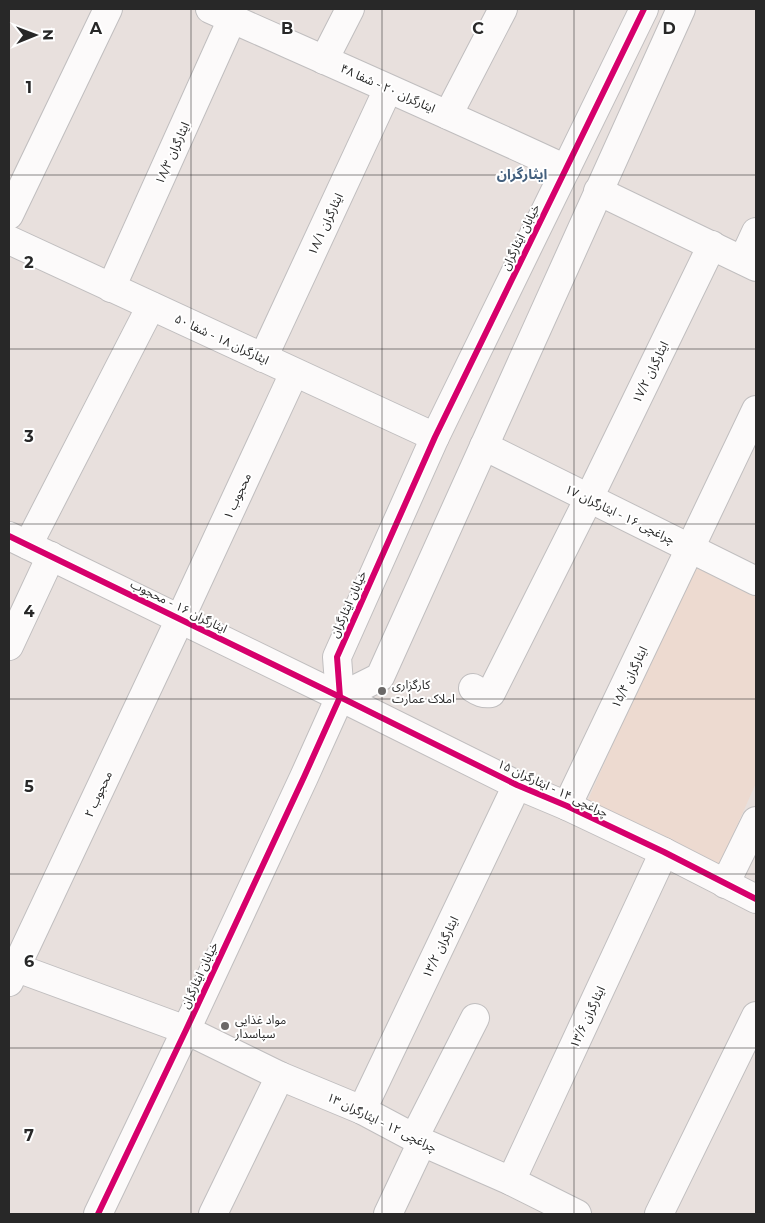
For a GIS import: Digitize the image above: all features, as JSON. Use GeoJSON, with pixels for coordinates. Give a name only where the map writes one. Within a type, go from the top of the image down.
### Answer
{"type":"FeatureCollection","features":[{"type":"Feature","properties":{"kind":"street"},"geometry":{"type":"LineString","coordinates":[[9,216],[108,9]]}},
{"type":"Feature","properties":{"kind":"street"},"geometry":{"type":"LineString","coordinates":[[324,60],[350,9]]}},
{"type":"Feature","properties":{"kind":"street"},"geometry":{"type":"LineString","coordinates":[[448,115],[503,9]]}},
{"type":"Feature","properties":{"kind":"street","name":"خیابان ایثارگران"},"geometry":{"type":"LineString","coordinates":[[98,1214],[186,1030],[340,697],[337,657],[435,437],[644,9]]}},
{"type":"Feature","properties":{"kind":"street"},"geometry":{"type":"LineString","coordinates":[[340,697],[380,677],[681,9]]}},
{"type":"Feature","properties":{"kind":"street","name":"ایثارگران ۲۰ - شفا ۴۸"},"geometry":{"type":"LineString","coordinates":[[221,14],[566,169]]}},
{"type":"Feature","properties":{"kind":"street","name":"ایثارگران ۱۸/۳"},"geometry":{"type":"LineString","coordinates":[[111,288],[221,14]]}},
{"type":"Feature","properties":{"kind":"street","name":"ایثارگران ۱۸/۱"},"geometry":{"type":"LineString","coordinates":[[263,358],[388,89]]}},
{"type":"Feature","properties":{"kind":"street"},"geometry":{"type":"LineString","coordinates":[[598,191],[750,264],[756,232]]}},
{"type":"Feature","properties":{"kind":"street","name":"ایثارگران ۱۸ - شفا ۵۰"},"geometry":{"type":"LineString","coordinates":[[9,240],[435,437]]}},
{"type":"Feature","properties":{"kind":"street","name":"ایثارگران ۱۷/۲"},"geometry":{"type":"LineString","coordinates":[[473,688],[485,694],[491,693],[589,498],[712,245]]}},
{"type":"Feature","properties":{"kind":"street"},"geometry":{"type":"LineString","coordinates":[[9,646],[29,546],[150,306]]}},
{"type":"Feature","properties":{"kind":"street","name":"محجوب ۱"},"geometry":{"type":"LineString","coordinates":[[180,619],[294,373]]}},
{"type":"Feature","properties":{"kind":"street","name":"ایثارگران ۱۵/۴"},"geometry":{"type":"LineString","coordinates":[[567,806],[756,410]]}},
{"type":"Feature","properties":{"kind":"street","name":"چراغچی ۱۶ - ایثارگران ۱۷"},"geometry":{"type":"LineString","coordinates":[[484,446],[756,581]]}},
{"type":"Feature","properties":{"kind":"street","name":"ایثارگران ۱۶ - محجوب"},"geometry":{"type":"LineString","coordinates":[[29,546],[340,697]]}},
{"type":"Feature","properties":{"kind":"street","name":"محجوب ۲"},"geometry":{"type":"LineString","coordinates":[[11,972],[180,619]]}},
{"type":"Feature","properties":{"kind":"street","name":"چراغچی ۱۴ - ایثارگران ۱۵"},"geometry":{"type":"LineString","coordinates":[[340,697],[518,785],[664,852],[756,900]]}},
{"type":"Feature","properties":{"kind":"street","name":"ایثارگران ۱۳/۲"},"geometry":{"type":"LineString","coordinates":[[362,1110],[518,785]]}},
{"type":"Feature","properties":{"kind":"street"},"geometry":{"type":"LineString","coordinates":[[726,884],[756,821]]}},
{"type":"Feature","properties":{"kind":"street","name":"ایثارگران ۱۳/۶"},"geometry":{"type":"LineString","coordinates":[[511,1181],[664,852]]}},
{"type":"Feature","properties":{"kind":"street","name":"چراغچی ۱۲ - ایثارگران ۱۳"},"geometry":{"type":"LineString","coordinates":[[11,972],[186,1030],[280,1076],[362,1110],[418,1140],[511,1181],[573,1213]]}},
{"type":"Feature","properties":{"kind":"street"},"geometry":{"type":"LineString","coordinates":[[659,1214],[756,1016]]}},
{"type":"Feature","properties":{"kind":"street"},"geometry":{"type":"LineString","coordinates":[[388,1214],[418,1140],[475,1018]]}},
{"type":"Feature","properties":{"kind":"street"},"geometry":{"type":"LineString","coordinates":[[213,1214],[280,1076]]}},
{"type":"Feature","properties":{"kind":"shaded area"},"geometry":{"type":"Polygon","coordinates":[[[697,565],[756,593],[756,783],[719,866],[588,800],[641,680],[697,565]]]}},
{"type":"Feature","properties":{"kind":"cycle path"},"geometry":{"type":"LineString","coordinates":[[98,1214],[186,1030],[340,697],[337,657],[435,437],[644,9]]}},
{"type":"Feature","properties":{"kind":"cycle path"},"geometry":{"type":"LineString","coordinates":[[9,536],[517,785],[567,806],[664,852],[756,899]]}},
{"type":"Feature","properties":{"kind":"place","name":"کارگزاری املاک عمارت"},"geometry":{"type":"Point","coordinates":[382,691]}},
{"type":"Feature","properties":{"kind":"place","name":"مواد غذایی سپاسدار"},"geometry":{"type":"Point","coordinates":[225,1026]}},
{"type":"Feature","properties":{"kind":"district","name":"ایثارگران"},"geometry":{"type":"Point","coordinates":[522,174]}}]}
